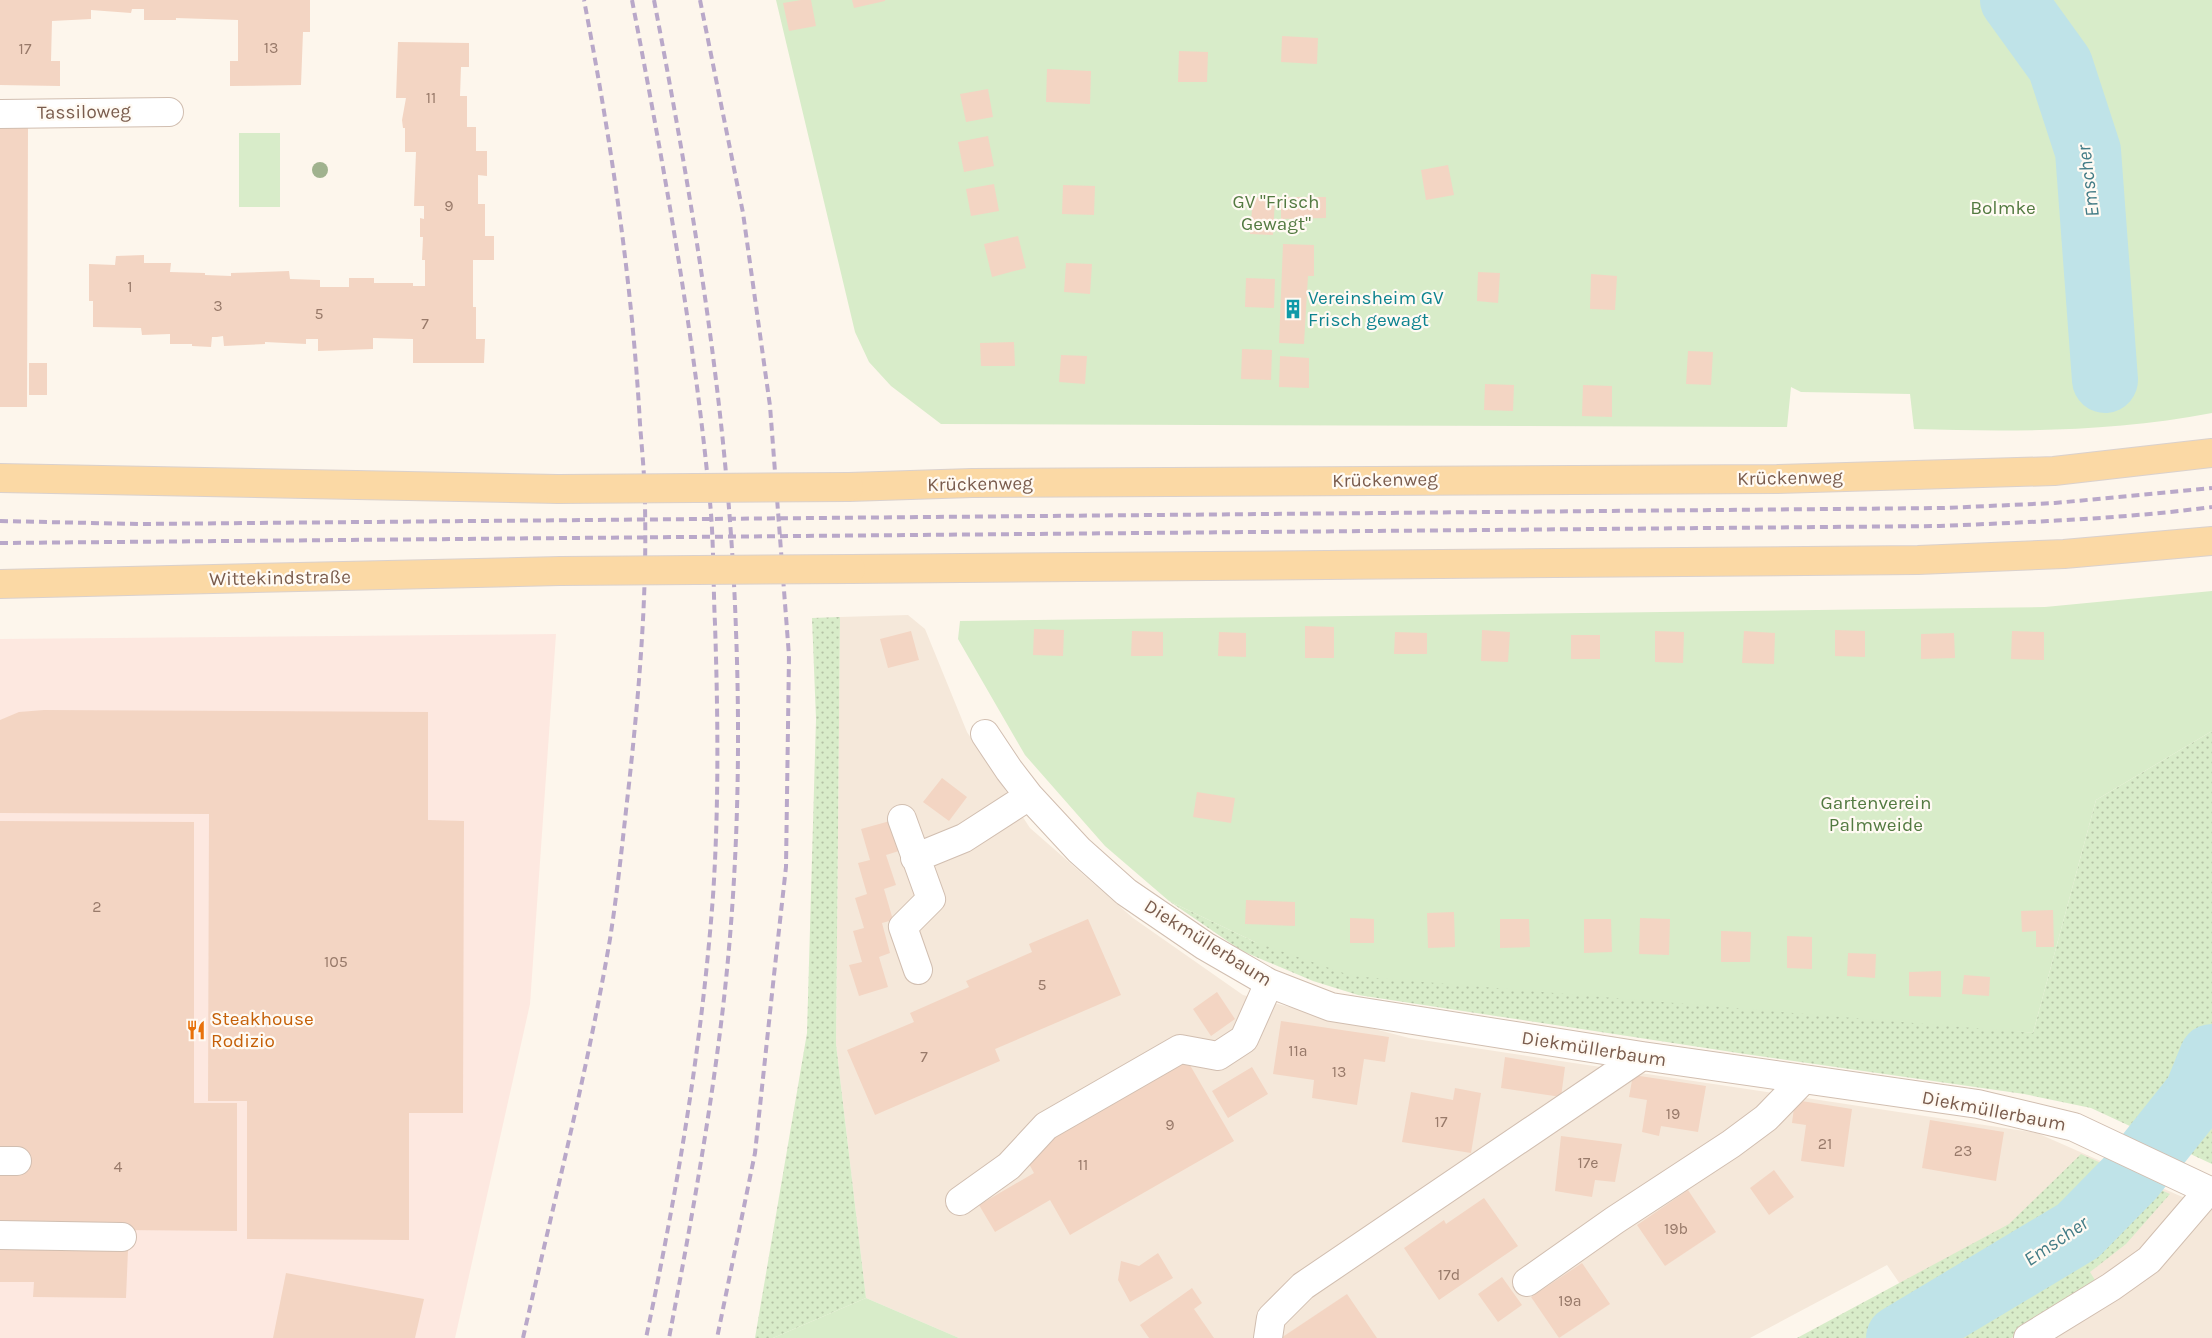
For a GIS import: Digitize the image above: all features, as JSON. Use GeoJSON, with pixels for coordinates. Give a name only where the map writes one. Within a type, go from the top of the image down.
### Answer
{"type":"FeatureCollection","features":[{"type":"Feature","properties":{"kind":"main road","name":"Krückenweg"},"geometry":{"type":"LineString","coordinates":[[0,478],[558,489],[849,487],[982,483],[1787,479],[2054,471],[2212,452]]}},
{"type":"Feature","properties":{"kind":"main road","name":"Wittekindstraße"},"geometry":{"type":"LineString","coordinates":[[0,584],[560,571],[1918,560],[2064,554],[2212,541]]}},
{"type":"Feature","properties":{"kind":"street","name":"Tassiloweg"},"geometry":{"type":"LineString","coordinates":[[0,114],[169,112]]}},
{"type":"Feature","properties":{"kind":"street","name":"Diekmüllerbaum"},"geometry":{"type":"LineString","coordinates":[[986,734],[1008,770],[1029,796],[1079,850],[1126,892],[1205,946],[1269,983],[1331,1007],[1642,1056],[1978,1104],[2074,1127],[2115,1144],[2210,1191]]}},
{"type":"Feature","properties":{"kind":"street"},"geometry":{"type":"LineString","coordinates":[[915,858],[964,838],[1029,796]]}},
{"type":"Feature","properties":{"kind":"street"},"geometry":{"type":"LineString","coordinates":[[902,820],[931,898],[903,927],[918,970]]}},
{"type":"Feature","properties":{"kind":"street"},"geometry":{"type":"LineString","coordinates":[[960,1201],[1009,1166],[1046,1126],[1180,1049],[1218,1056],[1244,1039],[1269,983]]}},
{"type":"Feature","properties":{"kind":"street"},"geometry":{"type":"LineString","coordinates":[[1268,1338],[1271,1318],[1302,1286],[1642,1056]]}},
{"type":"Feature","properties":{"kind":"street"},"geometry":{"type":"LineString","coordinates":[[1527,1282],[1615,1220],[1731,1144],[1766,1118],[1803,1080]]}},
{"type":"Feature","properties":{"kind":"street"},"geometry":{"type":"LineString","coordinates":[[2028,1338],[2111,1287],[2149,1260],[2210,1191]]}},
{"type":"Feature","properties":{"kind":"street"},"geometry":{"type":"LineString","coordinates":[[0,1235],[122,1237]]}},
{"type":"Feature","properties":{"kind":"shaded area"},"geometry":{"type":"Polygon","coordinates":[[[908,615],[925,629],[967,732],[1030,828],[1133,918],[1243,995],[1409,1038],[2037,1133],[2212,1210],[2212,1338],[1937,1338],[1887,1265],[1750,1338],[959,1338],[866,1298],[836,1044],[840,617],[908,615]]]}},
{"type":"Feature","properties":{"kind":"shaded area"},"geometry":{"type":"Polygon","coordinates":[[[556,634],[530,1004],[455,1338],[0,1338],[0,639],[556,634]]]}},
{"type":"Feature","properties":{"kind":"green space"},"geometry":{"type":"Polygon","coordinates":[[[776,0],[2212,0],[2212,413],[2137,424],[2063,429],[1914,429],[1910,394],[1801,392],[1791,387],[1787,427],[941,424],[891,386],[869,362],[855,332],[776,0]]]}},
{"type":"Feature","properties":{"kind":"green space"},"geometry":{"type":"Polygon","coordinates":[[[239,133],[280,133],[280,207],[239,207],[239,133]]]}},
{"type":"Feature","properties":{"kind":"green space","name":"Gartenverein Palmweide"},"geometry":{"type":"Polygon","coordinates":[[[2212,591],[2212,731],[2096,800],[2033,1033],[1352,976],[1255,942],[1169,901],[1105,846],[1025,755],[958,639],[960,621],[2045,607],[2212,591]]]}},
{"type":"Feature","properties":{"kind":"green space"},"geometry":{"type":"Polygon","coordinates":[[[840,617],[836,1044],[866,1298],[773,1338],[755,1338],[807,1033],[816,719],[812,618],[840,617]]]}},
{"type":"Feature","properties":{"kind":"green space"},"geometry":{"type":"Polygon","coordinates":[[[2212,731],[2212,1164],[2091,1108],[2024,1094],[1358,995],[1313,981],[1242,951],[1169,901],[1255,942],[2033,1033],[2096,800],[2212,731]]]}},
{"type":"Feature","properties":{"kind":"green space"},"geometry":{"type":"Polygon","coordinates":[[[2081,1154],[2170,1194],[2126,1244],[2090,1272],[2098,1285],[2011,1338],[1797,1338],[2009,1224],[2081,1154]]]}},
{"type":"Feature","properties":{"kind":"green space"},"geometry":{"type":"Polygon","coordinates":[[[866,1298],[959,1338],[773,1338],[866,1298]]]}},
{"type":"Feature","properties":{"kind":"building"},"geometry":{"type":"Polygon","coordinates":[[[0,0],[310,0],[310,32],[303,32],[301,85],[230,86],[230,61],[238,61],[238,20],[176,18],[176,20],[144,20],[144,9],[132,9],[131,13],[91,10],[91,19],[52,21],[51,61],[60,61],[60,86],[0,85],[0,0]]]}},
{"type":"Feature","properties":{"kind":"building"},"geometry":{"type":"Polygon","coordinates":[[[811,0],[816,26],[789,31],[783,3],[811,0]]]}},
{"type":"Feature","properties":{"kind":"building"},"geometry":{"type":"Polygon","coordinates":[[[852,0],[885,0],[885,1],[854,8],[852,0]]]}},
{"type":"Feature","properties":{"kind":"building"},"geometry":{"type":"Polygon","coordinates":[[[1282,36],[1318,38],[1317,64],[1281,62],[1282,36]]]}},
{"type":"Feature","properties":{"kind":"building"},"geometry":{"type":"Polygon","coordinates":[[[398,42],[469,43],[469,67],[461,67],[460,96],[467,96],[467,127],[476,127],[476,151],[487,151],[487,176],[478,175],[478,204],[485,204],[485,236],[494,236],[494,260],[473,260],[473,307],[476,307],[476,339],[485,339],[484,363],[413,363],[413,339],[373,338],[373,349],[318,351],[318,339],[306,339],[306,344],[265,342],[265,344],[224,346],[223,336],[212,337],[211,347],[192,346],[192,344],[170,344],[170,334],[142,335],[141,328],[93,327],[93,301],[89,301],[89,264],[115,265],[116,256],[144,255],[144,263],[171,263],[170,272],[231,276],[231,273],[289,271],[290,279],[320,280],[320,287],[349,287],[349,278],[374,278],[374,283],[413,283],[413,286],[425,286],[425,260],[422,260],[423,237],[420,237],[420,218],[424,219],[424,206],[414,206],[416,152],[405,152],[405,128],[403,128],[402,120],[406,98],[396,98],[398,42]]]}},
{"type":"Feature","properties":{"kind":"building"},"geometry":{"type":"Polygon","coordinates":[[[1179,51],[1208,52],[1207,82],[1178,82],[1179,51]]]}},
{"type":"Feature","properties":{"kind":"building"},"geometry":{"type":"Polygon","coordinates":[[[1047,69],[1091,71],[1090,104],[1046,102],[1047,69]]]}},
{"type":"Feature","properties":{"kind":"building"},"geometry":{"type":"Polygon","coordinates":[[[988,89],[993,117],[966,122],[960,94],[988,89]]]}},
{"type":"Feature","properties":{"kind":"building"},"geometry":{"type":"Polygon","coordinates":[[[0,127],[28,127],[27,407],[0,407],[0,127]]]}},
{"type":"Feature","properties":{"kind":"building"},"geometry":{"type":"Polygon","coordinates":[[[988,136],[994,166],[964,172],[958,142],[988,136]]]}},
{"type":"Feature","properties":{"kind":"building"},"geometry":{"type":"Polygon","coordinates":[[[1448,165],[1454,195],[1426,200],[1421,170],[1448,165]]]}},
{"type":"Feature","properties":{"kind":"building"},"geometry":{"type":"Polygon","coordinates":[[[994,184],[999,211],[971,216],[966,189],[994,184]]]}},
{"type":"Feature","properties":{"kind":"building"},"geometry":{"type":"Polygon","coordinates":[[[1063,185],[1095,186],[1094,215],[1062,214],[1063,185]]]}},
{"type":"Feature","properties":{"kind":"building"},"geometry":{"type":"Polygon","coordinates":[[[1253,197],[1275,199],[1273,235],[1250,234],[1253,197]]]}},
{"type":"Feature","properties":{"kind":"building"},"geometry":{"type":"Polygon","coordinates":[[[1281,197],[1326,197],[1326,218],[1281,219],[1281,197]]]}},
{"type":"Feature","properties":{"kind":"building"},"geometry":{"type":"Polygon","coordinates":[[[1018,236],[1026,268],[992,277],[984,244],[1018,236]]]}},
{"type":"Feature","properties":{"kind":"building","name":"Vereinsheim GV Frisch gewagt"},"geometry":{"type":"Polygon","coordinates":[[[1283,244],[1314,245],[1314,276],[1308,276],[1304,344],[1279,343],[1283,244]]]}},
{"type":"Feature","properties":{"kind":"building"},"geometry":{"type":"Polygon","coordinates":[[[1066,263],[1092,264],[1090,294],[1064,292],[1066,263]]]}},
{"type":"Feature","properties":{"kind":"building"},"geometry":{"type":"Polygon","coordinates":[[[1478,272],[1500,273],[1498,303],[1477,301],[1478,272]]]}},
{"type":"Feature","properties":{"kind":"building"},"geometry":{"type":"Polygon","coordinates":[[[1591,274],[1617,276],[1615,310],[1590,309],[1591,274]]]}},
{"type":"Feature","properties":{"kind":"building"},"geometry":{"type":"Polygon","coordinates":[[[1246,278],[1275,279],[1274,308],[1245,307],[1246,278]]]}},
{"type":"Feature","properties":{"kind":"building"},"geometry":{"type":"Polygon","coordinates":[[[1014,342],[1015,366],[981,366],[980,343],[1014,342]]]}},
{"type":"Feature","properties":{"kind":"building"},"geometry":{"type":"Polygon","coordinates":[[[1242,349],[1272,350],[1271,380],[1241,379],[1242,349]]]}},
{"type":"Feature","properties":{"kind":"building"},"geometry":{"type":"Polygon","coordinates":[[[1688,351],[1713,352],[1711,385],[1686,384],[1688,351]]]}},
{"type":"Feature","properties":{"kind":"building"},"geometry":{"type":"Polygon","coordinates":[[[1061,355],[1087,356],[1085,384],[1059,382],[1061,355]]]}},
{"type":"Feature","properties":{"kind":"building"},"geometry":{"type":"Polygon","coordinates":[[[1280,356],[1309,358],[1309,388],[1279,387],[1280,356]]]}},
{"type":"Feature","properties":{"kind":"building"},"geometry":{"type":"Polygon","coordinates":[[[29,363],[47,363],[47,395],[29,395],[29,363]]]}},
{"type":"Feature","properties":{"kind":"building"},"geometry":{"type":"Polygon","coordinates":[[[1485,384],[1514,385],[1513,411],[1484,410],[1485,384]]]}},
{"type":"Feature","properties":{"kind":"building"},"geometry":{"type":"Polygon","coordinates":[[[1583,385],[1612,386],[1612,417],[1582,416],[1583,385]]]}},
{"type":"Feature","properties":{"kind":"building"},"geometry":{"type":"Polygon","coordinates":[[[1305,626],[1334,627],[1334,658],[1305,658],[1305,626]]]}},
{"type":"Feature","properties":{"kind":"building"},"geometry":{"type":"Polygon","coordinates":[[[1034,629],[1064,630],[1063,656],[1033,655],[1034,629]]]}},
{"type":"Feature","properties":{"kind":"building"},"geometry":{"type":"Polygon","coordinates":[[[1482,630],[1510,632],[1508,662],[1481,661],[1482,630]]]}},
{"type":"Feature","properties":{"kind":"building"},"geometry":{"type":"Polygon","coordinates":[[[1835,630],[1865,631],[1865,657],[1835,656],[1835,630]]]}},
{"type":"Feature","properties":{"kind":"building"},"geometry":{"type":"Polygon","coordinates":[[[911,631],[919,660],[888,668],[880,639],[911,631]]]}},
{"type":"Feature","properties":{"kind":"building"},"geometry":{"type":"Polygon","coordinates":[[[1132,631],[1163,632],[1163,656],[1131,656],[1132,631]]]}},
{"type":"Feature","properties":{"kind":"building"},"geometry":{"type":"Polygon","coordinates":[[[1655,631],[1684,632],[1683,663],[1655,662],[1655,631]]]}},
{"type":"Feature","properties":{"kind":"building"},"geometry":{"type":"Polygon","coordinates":[[[1744,631],[1775,633],[1774,664],[1742,663],[1744,631]]]}},
{"type":"Feature","properties":{"kind":"building"},"geometry":{"type":"Polygon","coordinates":[[[2012,631],[2044,632],[2044,660],[2011,659],[2012,631]]]}},
{"type":"Feature","properties":{"kind":"building"},"geometry":{"type":"Polygon","coordinates":[[[1219,632],[1246,633],[1246,657],[1218,656],[1219,632]]]}},
{"type":"Feature","properties":{"kind":"building"},"geometry":{"type":"Polygon","coordinates":[[[1395,632],[1427,633],[1427,654],[1394,654],[1395,632]]]}},
{"type":"Feature","properties":{"kind":"building"},"geometry":{"type":"Polygon","coordinates":[[[1954,633],[1955,658],[1921,659],[1921,634],[1954,633]]]}},
{"type":"Feature","properties":{"kind":"building"},"geometry":{"type":"Polygon","coordinates":[[[1571,635],[1600,635],[1600,659],[1571,659],[1571,635]]]}},
{"type":"Feature","properties":{"kind":"building"},"geometry":{"type":"Polygon","coordinates":[[[44,710],[428,712],[428,820],[464,821],[463,1113],[409,1113],[409,1240],[247,1239],[247,1101],[208,1101],[209,814],[0,813],[0,720],[19,712],[44,710]]]}},
{"type":"Feature","properties":{"kind":"building"},"geometry":{"type":"Polygon","coordinates":[[[942,778],[967,797],[949,821],[923,802],[942,778]]]}},
{"type":"Feature","properties":{"kind":"building"},"geometry":{"type":"Polygon","coordinates":[[[1197,792],[1235,798],[1231,823],[1193,817],[1197,792]]]}},
{"type":"Feature","properties":{"kind":"building"},"geometry":{"type":"Polygon","coordinates":[[[0,821],[194,822],[194,1103],[237,1103],[237,1231],[0,1229],[0,821]]]}},
{"type":"Feature","properties":{"kind":"building"},"geometry":{"type":"Polygon","coordinates":[[[890,821],[899,851],[886,855],[896,885],[884,889],[893,920],[882,923],[890,953],[879,957],[888,987],[859,996],[849,965],[862,962],[853,931],[864,928],[855,898],[867,894],[858,863],[870,860],[861,829],[890,821]]]}},
{"type":"Feature","properties":{"kind":"building"},"geometry":{"type":"Polygon","coordinates":[[[1246,900],[1295,902],[1295,926],[1245,924],[1246,900]]]}},
{"type":"Feature","properties":{"kind":"building"},"geometry":{"type":"Polygon","coordinates":[[[2053,910],[2054,947],[2036,947],[2036,931],[2022,932],[2021,911],[2053,910]]]}},
{"type":"Feature","properties":{"kind":"building"},"geometry":{"type":"Polygon","coordinates":[[[1454,912],[1455,947],[1428,948],[1427,913],[1454,912]]]}},
{"type":"Feature","properties":{"kind":"building"},"geometry":{"type":"Polygon","coordinates":[[[1350,918],[1374,919],[1374,943],[1350,943],[1350,918]]]}},
{"type":"Feature","properties":{"kind":"building"},"geometry":{"type":"Polygon","coordinates":[[[1640,918],[1670,919],[1669,955],[1639,954],[1640,918]]]}},
{"type":"Feature","properties":{"kind":"building"},"geometry":{"type":"Polygon","coordinates":[[[1088,919],[1121,995],[995,1049],[1000,1061],[875,1115],[847,1050],[914,1022],[910,1013],[969,987],[966,981],[1032,952],[1029,944],[1088,919]]]}},
{"type":"Feature","properties":{"kind":"building"},"geometry":{"type":"Polygon","coordinates":[[[1500,919],[1529,919],[1530,947],[1500,948],[1500,919]]]}},
{"type":"Feature","properties":{"kind":"building"},"geometry":{"type":"Polygon","coordinates":[[[1584,919],[1611,919],[1612,952],[1584,953],[1584,919]]]}},
{"type":"Feature","properties":{"kind":"building"},"geometry":{"type":"Polygon","coordinates":[[[1721,931],[1751,932],[1750,962],[1721,962],[1721,931]]]}},
{"type":"Feature","properties":{"kind":"building"},"geometry":{"type":"Polygon","coordinates":[[[1787,936],[1812,937],[1812,969],[1787,968],[1787,936]]]}},
{"type":"Feature","properties":{"kind":"building"},"geometry":{"type":"Polygon","coordinates":[[[1848,953],[1876,954],[1875,978],[1847,976],[1848,953]]]}},
{"type":"Feature","properties":{"kind":"building"},"geometry":{"type":"Polygon","coordinates":[[[1941,971],[1941,997],[1909,996],[1909,972],[1941,971]]]}},
{"type":"Feature","properties":{"kind":"building"},"geometry":{"type":"Polygon","coordinates":[[[1964,975],[1990,977],[1989,996],[1962,994],[1964,975]]]}},
{"type":"Feature","properties":{"kind":"building"},"geometry":{"type":"Polygon","coordinates":[[[1217,992],[1235,1019],[1211,1036],[1193,1009],[1217,992]]]}},
{"type":"Feature","properties":{"kind":"building"},"geometry":{"type":"Polygon","coordinates":[[[1281,1021],[1389,1037],[1385,1062],[1364,1059],[1357,1105],[1312,1098],[1314,1080],[1273,1074],[1281,1021]]]}},
{"type":"Feature","properties":{"kind":"building"},"geometry":{"type":"Polygon","coordinates":[[[1505,1057],[1565,1067],[1561,1097],[1501,1088],[1505,1057]]]}},
{"type":"Feature","properties":{"kind":"building"},"geometry":{"type":"Polygon","coordinates":[[[1187,1060],[1234,1141],[1070,1235],[1050,1200],[995,1232],[979,1205],[1034,1173],[1024,1155],[1187,1060]]]}},
{"type":"Feature","properties":{"kind":"building"},"geometry":{"type":"Polygon","coordinates":[[[1252,1067],[1268,1094],[1228,1118],[1212,1091],[1252,1067]]]}},
{"type":"Feature","properties":{"kind":"building"},"geometry":{"type":"Polygon","coordinates":[[[1633,1075],[1706,1086],[1698,1132],[1661,1126],[1659,1136],[1642,1132],[1647,1100],[1629,1097],[1633,1075]]]}},
{"type":"Feature","properties":{"kind":"building"},"geometry":{"type":"Polygon","coordinates":[[[1455,1088],[1481,1093],[1471,1153],[1402,1142],[1411,1092],[1453,1100],[1455,1088]]]}},
{"type":"Feature","properties":{"kind":"building"},"geometry":{"type":"Polygon","coordinates":[[[1795,1100],[1852,1109],[1844,1167],[1801,1161],[1806,1125],[1792,1123],[1795,1100]]]}},
{"type":"Feature","properties":{"kind":"building"},"geometry":{"type":"Polygon","coordinates":[[[1930,1120],[2004,1132],[1996,1181],[1922,1168],[1930,1120]]]}},
{"type":"Feature","properties":{"kind":"building"},"geometry":{"type":"Polygon","coordinates":[[[1561,1136],[1622,1144],[1615,1182],[1595,1180],[1592,1197],[1555,1191],[1561,1136]]]}},
{"type":"Feature","properties":{"kind":"building"},"geometry":{"type":"Polygon","coordinates":[[[1774,1170],[1794,1197],[1769,1215],[1750,1188],[1774,1170]]]}},
{"type":"Feature","properties":{"kind":"building"},"geometry":{"type":"Polygon","coordinates":[[[1688,1190],[1716,1232],[1665,1266],[1637,1225],[1688,1190]]]}},
{"type":"Feature","properties":{"kind":"building"},"geometry":{"type":"Polygon","coordinates":[[[1484,1198],[1518,1246],[1439,1300],[1404,1248],[1444,1220],[1446,1224],[1484,1198]]]}},
{"type":"Feature","properties":{"kind":"building"},"geometry":{"type":"Polygon","coordinates":[[[0,1250],[128,1250],[126,1298],[33,1297],[34,1282],[0,1282],[0,1250]]]}},
{"type":"Feature","properties":{"kind":"building"},"geometry":{"type":"Polygon","coordinates":[[[1158,1253],[1173,1278],[1130,1302],[1118,1280],[1121,1261],[1139,1266],[1158,1253]]]}},
{"type":"Feature","properties":{"kind":"building"},"geometry":{"type":"Polygon","coordinates":[[[1582,1263],[1610,1304],[1559,1338],[1531,1297],[1582,1263]]]}},
{"type":"Feature","properties":{"kind":"building"},"geometry":{"type":"Polygon","coordinates":[[[286,1273],[424,1299],[415,1338],[273,1338],[286,1273]]]}},
{"type":"Feature","properties":{"kind":"building"},"geometry":{"type":"Polygon","coordinates":[[[1502,1277],[1522,1305],[1498,1322],[1478,1294],[1502,1277]]]}},
{"type":"Feature","properties":{"kind":"building"},"geometry":{"type":"Polygon","coordinates":[[[1192,1288],[1202,1303],[1194,1309],[1214,1338],[1149,1338],[1140,1325],[1192,1288]]]}},
{"type":"Feature","properties":{"kind":"building"},"geometry":{"type":"Polygon","coordinates":[[[1347,1294],[1377,1338],[1281,1338],[1347,1294]]]}},
{"type":"Feature","properties":{"kind":"waterway","name":"Emscher"},"geometry":{"type":"LineString","coordinates":[[2013,0],[2060,65],[2088,151],[2105,380]]}},
{"type":"Feature","properties":{"kind":"waterway","name":"Emscher"},"geometry":{"type":"LineString","coordinates":[[1899,1338],[2078,1231],[2131,1177],[2197,1094],[2212,1057]]}},
{"type":"Feature","properties":{"kind":"railway"},"geometry":{"type":"LineString","coordinates":[[523,1338],[580,1089],[610,939],[633,749],[645,576],[644,486],[632,317],[611,158],[584,0]]}},
{"type":"Feature","properties":{"kind":"railway"},"geometry":{"type":"LineString","coordinates":[[632,0],[677,250],[696,376],[712,533],[717,726],[715,862],[702,1007],[678,1173],[646,1338]]}},
{"type":"Feature","properties":{"kind":"railway"},"geometry":{"type":"LineString","coordinates":[[654,0],[696,235],[718,393],[732,551],[738,729],[734,877],[721,1024],[698,1181],[669,1338]]}},
{"type":"Feature","properties":{"kind":"railway"},"geometry":{"type":"LineString","coordinates":[[700,0],[743,213],[770,406],[789,656],[786,867],[755,1153],[717,1338]]}},
{"type":"Feature","properties":{"kind":"railway"},"geometry":{"type":"LineString","coordinates":[[0,521],[138,524],[1944,508],[2055,503],[2212,488]]}},
{"type":"Feature","properties":{"kind":"railway"},"geometry":{"type":"LineString","coordinates":[[0,543],[1940,526],[2110,517],[2212,507]]}},
{"type":"Feature","properties":{"kind":"place","name":"Vereinsheim GV Frisch gewagt"},"geometry":{"type":"Point","coordinates":[1293,309]}},
{"type":"Feature","properties":{"kind":"place","name":"Steakhouse Rodizio"},"geometry":{"type":"Point","coordinates":[196,1030]}},
{"type":"Feature","properties":{"kind":"park label","name":"Bolmke"},"geometry":{"type":"Point","coordinates":[2003,208]}},
{"type":"Feature","properties":{"kind":"park label","name":"GV \"Frisch Gewagt\""},"geometry":{"type":"Point","coordinates":[1276,213]}}]}
